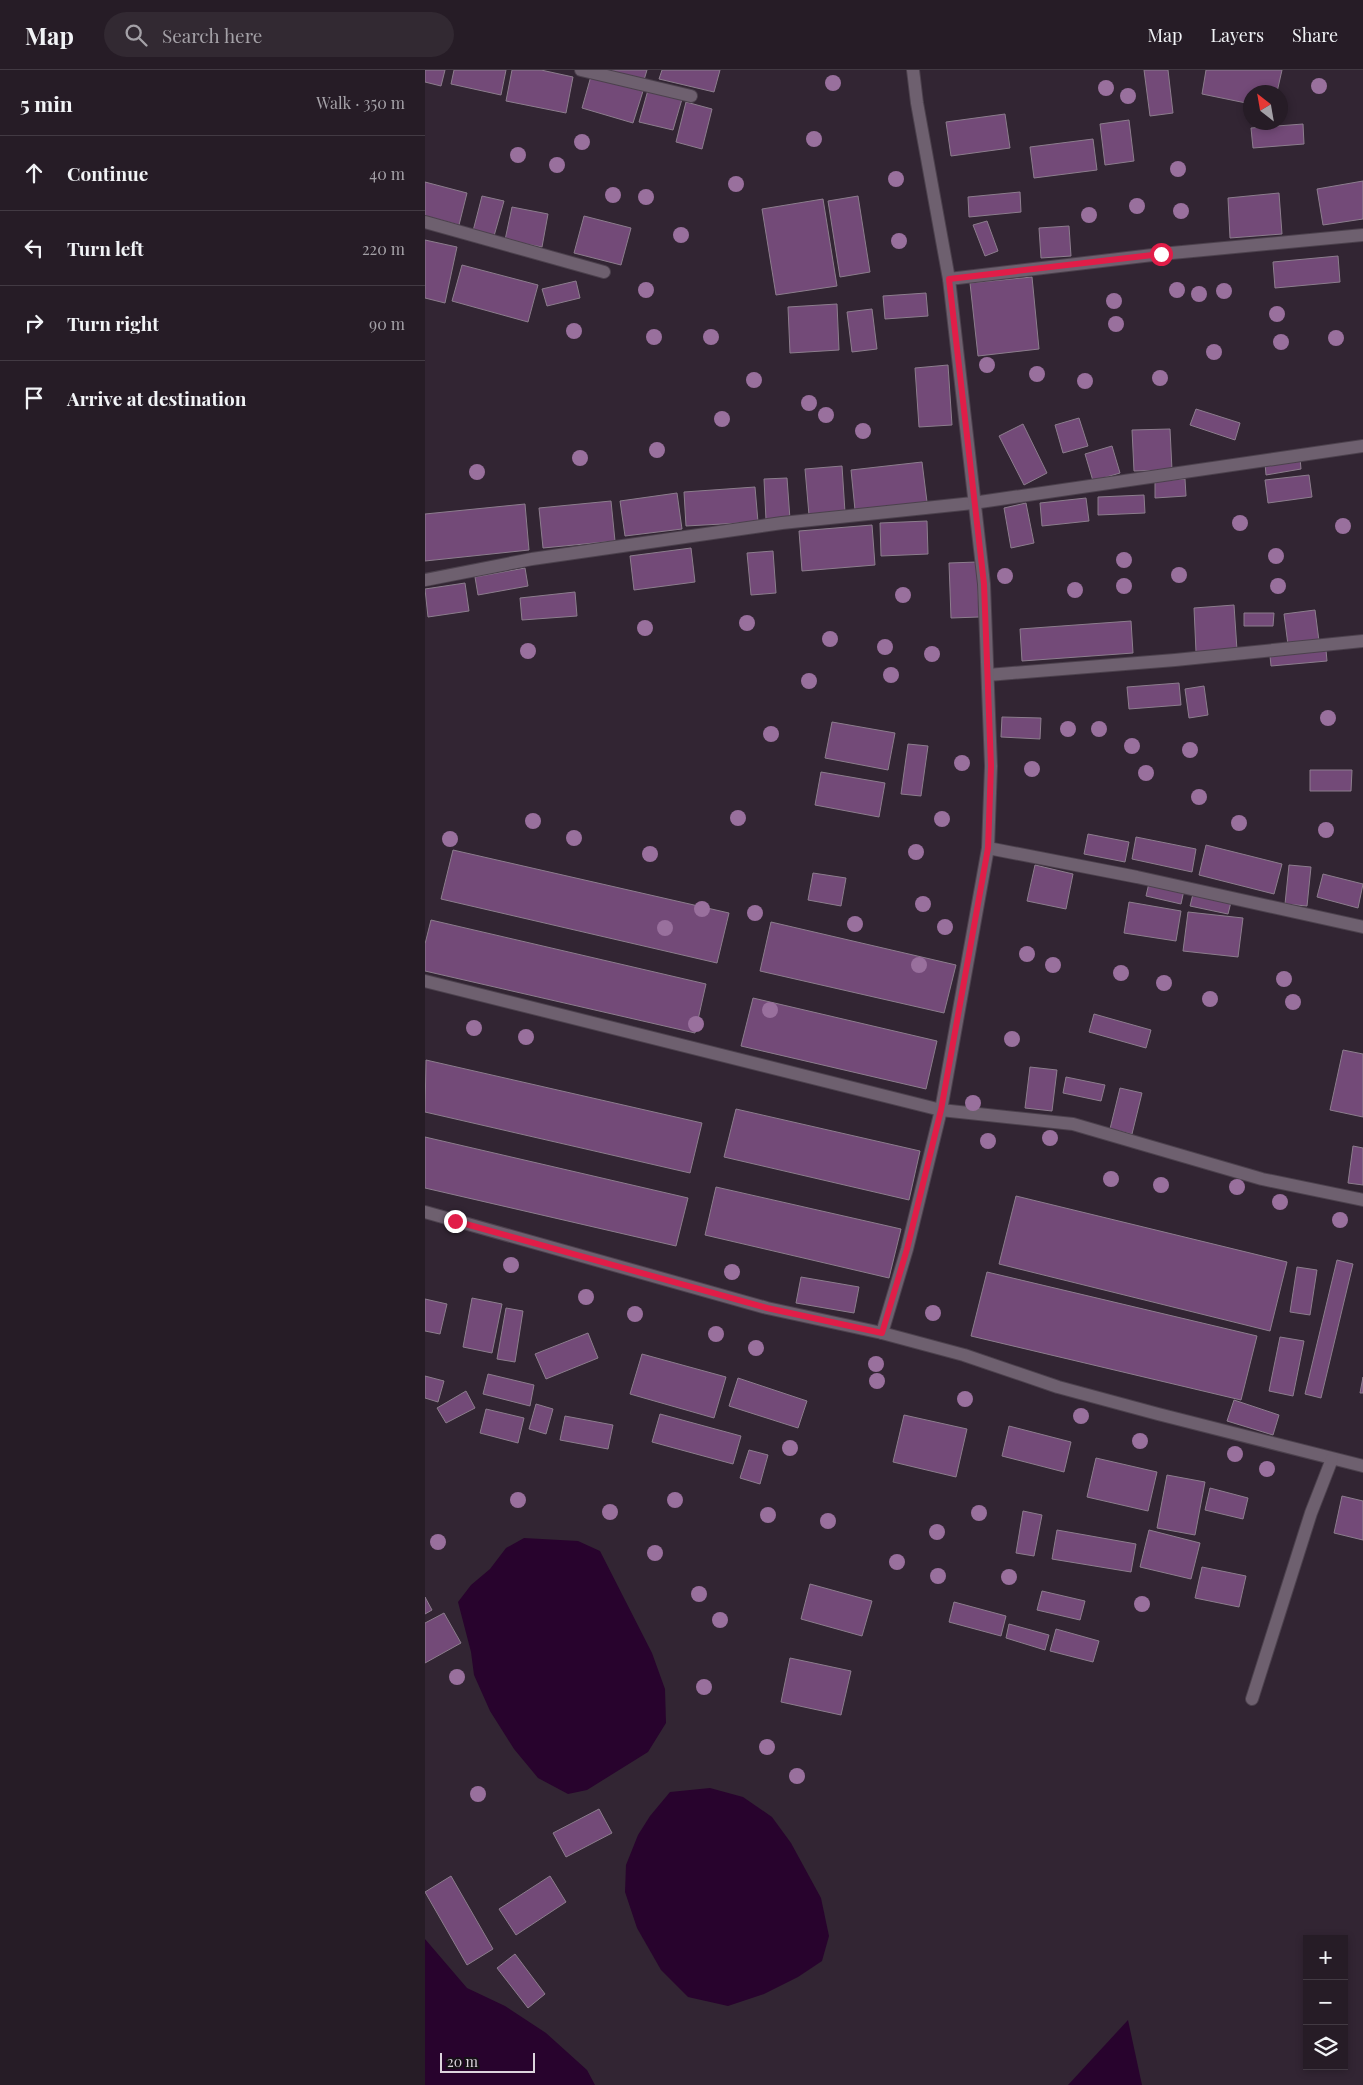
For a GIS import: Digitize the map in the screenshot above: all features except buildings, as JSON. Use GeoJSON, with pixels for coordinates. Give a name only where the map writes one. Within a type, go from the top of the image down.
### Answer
{"type":"FeatureCollection","features":[{"type":"Feature","properties":{"kind":"street"},"geometry":{"type":"LineString","coordinates":[[581,70],[691,96]]}},
{"type":"Feature","properties":{"kind":"street"},"geometry":{"type":"LineString","coordinates":[[882,1333],[907,1249],[941,1110],[988,848],[991,766],[984,584],[973,503],[949,279],[917,103],[913,70]]}},
{"type":"Feature","properties":{"kind":"street"},"geometry":{"type":"LineString","coordinates":[[425,222],[604,272]]}},
{"type":"Feature","properties":{"kind":"street"},"geometry":{"type":"LineString","coordinates":[[949,279],[1161,254],[1363,235]]}},
{"type":"Feature","properties":{"kind":"street"},"geometry":{"type":"LineString","coordinates":[[425,580],[532,559],[782,523],[973,503],[1363,446]]}},
{"type":"Feature","properties":{"kind":"street"},"geometry":{"type":"LineString","coordinates":[[988,675],[1175,660],[1363,641]]}},
{"type":"Feature","properties":{"kind":"street"},"geometry":{"type":"LineString","coordinates":[[988,848],[1137,877],[1363,927]]}},
{"type":"Feature","properties":{"kind":"street"},"geometry":{"type":"LineString","coordinates":[[425,980],[941,1110],[1073,1124],[1262,1179],[1363,1200]]}},
{"type":"Feature","properties":{"kind":"street"},"geometry":{"type":"LineString","coordinates":[[425,1212],[758,1305],[882,1333],[963,1356],[1058,1387],[1243,1437],[1363,1466]]}},
{"type":"Feature","properties":{"kind":"street"},"geometry":{"type":"LineString","coordinates":[[1252,1699],[1311,1513],[1332,1459]]}},
{"type":"Feature","properties":{"kind":"shaded area"},"geometry":{"type":"Polygon","coordinates":[[[524,1538],[578,1541],[600,1551],[652,1653],[665,1689],[666,1723],[648,1752],[587,1790],[568,1794],[538,1778],[514,1749],[490,1711],[474,1675],[471,1652],[458,1602],[471,1585],[490,1569],[506,1548],[524,1538]]]}},
{"type":"Feature","properties":{"kind":"shaded area"},"geometry":{"type":"Polygon","coordinates":[[[710,1788],[743,1797],[772,1817],[791,1843],[821,1898],[829,1936],[822,1961],[798,1977],[764,1994],[728,2006],[688,1997],[661,1970],[637,1928],[625,1892],[626,1865],[638,1835],[650,1816],[670,1792],[710,1788]]]}},
{"type":"Feature","properties":{"kind":"shaded area"},"geometry":{"type":"Polygon","coordinates":[[[425,1939],[467,1988],[505,2006],[546,2033],[587,2070],[595,2085],[425,2085],[425,1939]]]}},
{"type":"Feature","properties":{"kind":"shaded area"},"geometry":{"type":"Polygon","coordinates":[[[1128,2020],[1142,2085],[1068,2085],[1128,2020]]]}},
{"type":"Feature","properties":{"kind":"route"},"geometry":{"type":"LineString","coordinates":[[455,1221],[767,1308],[882,1333],[907,1249],[941,1110],[988,848],[991,766],[984,584],[970,479],[949,279],[1161,254]]}}]}
